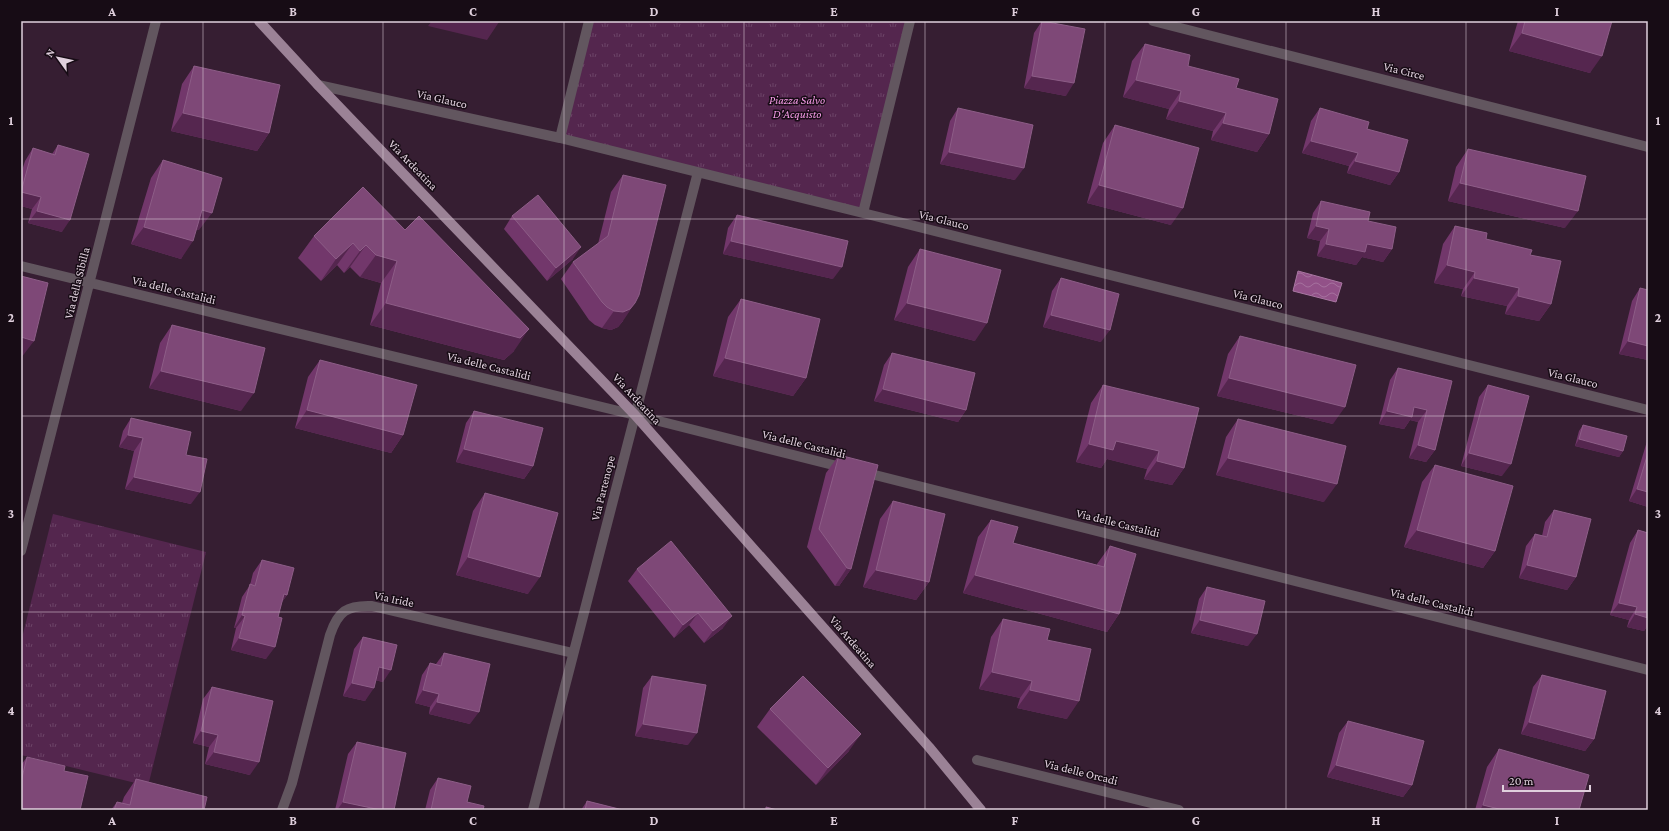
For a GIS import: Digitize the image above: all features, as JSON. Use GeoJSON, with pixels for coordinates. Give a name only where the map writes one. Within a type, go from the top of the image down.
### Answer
{"type":"FeatureCollection","features":[{"type":"Feature","properties":{"kind":"main road","name":"Via Ardeatina"},"geometry":{"type":"LineString","coordinates":[[259,21],[318,85],[635,415],[924,742],[981,810]]}},
{"type":"Feature","properties":{"kind":"street","name":"Via della Sibilla"},"geometry":{"type":"LineString","coordinates":[[21,551],[156,21]]}},
{"type":"Feature","properties":{"kind":"street"},"geometry":{"type":"LineString","coordinates":[[589,21],[560,138],[863,213],[910,21]]}},
{"type":"Feature","properties":{"kind":"street","name":"Via Circe"},"geometry":{"type":"LineString","coordinates":[[1153,21],[1648,147]]}},
{"type":"Feature","properties":{"kind":"street","name":"Via Glauco"},"geometry":{"type":"LineString","coordinates":[[318,85],[560,138]]}},
{"type":"Feature","properties":{"kind":"street","name":"Via Partenope"},"geometry":{"type":"LineString","coordinates":[[533,810],[698,172]]}},
{"type":"Feature","properties":{"kind":"street","name":"Via Glauco"},"geometry":{"type":"LineString","coordinates":[[863,213],[1648,410]]}},
{"type":"Feature","properties":{"kind":"street","name":"Via delle Castalidi"},"geometry":{"type":"LineString","coordinates":[[21,266],[635,415],[1648,670]]}},
{"type":"Feature","properties":{"kind":"street","name":"Via Iride"},"geometry":{"type":"LineString","coordinates":[[282,810],[292,783],[330,635],[341,614],[347,608],[356,606],[372,606],[573,653]]}},
{"type":"Feature","properties":{"kind":"street","name":"Via delle Orcadi"},"geometry":{"type":"LineString","coordinates":[[977,760],[1179,810]]}},
{"type":"Feature","properties":{"kind":"green space","name":"Piazza Salvo D'Acquisto"},"geometry":{"type":"Polygon","coordinates":[[[589,21],[907,21],[863,213],[560,138],[589,21]]]}},
{"type":"Feature","properties":{"kind":"green space"},"geometry":{"type":"Polygon","coordinates":[[[53,514],[206,552],[148,786],[21,755],[21,642],[53,514]]]}},
{"type":"Feature","properties":{"kind":"water"},"geometry":{"type":"Polygon","coordinates":[[[1298,271],[1342,283],[1336,302],[1293,291],[1298,271]]]}},
{"type":"Feature","properties":{"kind":"building"},"geometry":{"type":"Polygon","coordinates":[[[1042,21],[1085,29],[1074,83],[1032,76],[1042,21]]]}},
{"type":"Feature","properties":{"kind":"building"},"geometry":{"type":"Polygon","coordinates":[[[1525,21],[1612,21],[1602,56],[1522,33],[1525,21]]]}},
{"type":"Feature","properties":{"kind":"building"},"geometry":{"type":"Polygon","coordinates":[[[1145,44],[1190,55],[1188,66],[1239,79],[1236,88],[1278,99],[1269,134],[1223,123],[1226,113],[1179,101],[1181,91],[1136,80],[1145,44]]]}},
{"type":"Feature","properties":{"kind":"building"},"geometry":{"type":"Polygon","coordinates":[[[194,66],[280,85],[269,133],[183,113],[194,66]]]}},
{"type":"Feature","properties":{"kind":"building"},"geometry":{"type":"Polygon","coordinates":[[[958,108],[1033,125],[1024,168],[949,152],[958,108]]]}},
{"type":"Feature","properties":{"kind":"building"},"geometry":{"type":"Polygon","coordinates":[[[1320,108],[1369,122],[1367,129],[1408,140],[1399,172],[1355,161],[1358,153],[1311,141],[1320,108]]]}},
{"type":"Feature","properties":{"kind":"building"},"geometry":{"type":"Polygon","coordinates":[[[1115,125],[1199,148],[1183,208],[1099,185],[1115,125]]]}},
{"type":"Feature","properties":{"kind":"building"},"geometry":{"type":"Polygon","coordinates":[[[58,145],[89,154],[70,220],[37,211],[41,197],[21,192],[33,148],[55,155],[58,145]]]}},
{"type":"Feature","properties":{"kind":"building"},"geometry":{"type":"Polygon","coordinates":[[[1468,149],[1586,176],[1578,211],[1460,183],[1468,149]]]}},
{"type":"Feature","properties":{"kind":"building"},"geometry":{"type":"Polygon","coordinates":[[[163,160],[222,178],[212,213],[202,210],[193,241],[144,227],[163,160]]]}},
{"type":"Feature","properties":{"kind":"building"},"geometry":{"type":"Polygon","coordinates":[[[623,175],[666,185],[639,295],[630,309],[623,312],[614,311],[602,302],[573,262],[608,236],[623,175]]]}},
{"type":"Feature","properties":{"kind":"building"},"geometry":{"type":"Polygon","coordinates":[[[363,187],[405,230],[419,216],[529,329],[520,338],[386,303],[397,261],[376,255],[366,245],[360,251],[353,243],[336,259],[314,236],[363,187]]]}},
{"type":"Feature","properties":{"kind":"building"},"geometry":{"type":"Polygon","coordinates":[[[538,195],[581,247],[556,268],[512,216],[538,195]]]}},
{"type":"Feature","properties":{"kind":"building"},"geometry":{"type":"Polygon","coordinates":[[[1321,201],[1370,212],[1368,221],[1396,227],[1392,249],[1367,244],[1365,252],[1326,244],[1329,229],[1316,226],[1321,201]]]}},
{"type":"Feature","properties":{"kind":"building"},"geometry":{"type":"Polygon","coordinates":[[[737,215],[848,241],[842,267],[731,241],[737,215]]]}},
{"type":"Feature","properties":{"kind":"building"},"geometry":{"type":"Polygon","coordinates":[[[1455,226],[1487,233],[1486,239],[1532,250],[1530,255],[1561,261],[1551,304],[1518,296],[1519,288],[1474,278],[1475,272],[1447,265],[1455,226]]]}},
{"type":"Feature","properties":{"kind":"building"},"geometry":{"type":"Polygon","coordinates":[[[920,249],[1001,270],[987,323],[907,303],[920,249]]]}},
{"type":"Feature","properties":{"kind":"building"},"geometry":{"type":"Polygon","coordinates":[[[21,276],[48,283],[34,341],[21,337],[21,276]]]}},
{"type":"Feature","properties":{"kind":"building"},"geometry":{"type":"Polygon","coordinates":[[[1061,278],[1119,294],[1110,330],[1051,315],[1061,278]]]}},
{"type":"Feature","properties":{"kind":"building"},"geometry":{"type":"Polygon","coordinates":[[[1640,288],[1648,290],[1648,346],[1628,341],[1640,288]]]}},
{"type":"Feature","properties":{"kind":"building"},"geometry":{"type":"Polygon","coordinates":[[[741,299],[820,319],[806,378],[725,358],[741,299]]]}},
{"type":"Feature","properties":{"kind":"building"},"geometry":{"type":"Polygon","coordinates":[[[172,325],[265,348],[254,393],[161,371],[172,325]]]}},
{"type":"Feature","properties":{"kind":"building"},"geometry":{"type":"Polygon","coordinates":[[[1240,336],[1356,365],[1345,407],[1229,378],[1240,336]]]}},
{"type":"Feature","properties":{"kind":"building"},"geometry":{"type":"Polygon","coordinates":[[[892,353],[975,373],[966,410],[883,389],[892,353]]]}},
{"type":"Feature","properties":{"kind":"building"},"geometry":{"type":"Polygon","coordinates":[[[320,360],[417,385],[403,435],[307,410],[320,360]]]}},
{"type":"Feature","properties":{"kind":"building"},"geometry":{"type":"Polygon","coordinates":[[[1398,368],[1452,381],[1435,450],[1418,445],[1427,410],[1414,407],[1412,417],[1387,411],[1398,368]]]}},
{"type":"Feature","properties":{"kind":"building"},"geometry":{"type":"Polygon","coordinates":[[[1103,385],[1199,408],[1184,468],[1157,461],[1159,451],[1116,441],[1113,450],[1089,444],[1103,385]]]}},
{"type":"Feature","properties":{"kind":"building"},"geometry":{"type":"Polygon","coordinates":[[[1488,385],[1529,396],[1511,464],[1469,453],[1488,385]]]}},
{"type":"Feature","properties":{"kind":"building"},"geometry":{"type":"Polygon","coordinates":[[[474,411],[543,428],[533,466],[464,449],[474,411]]]}},
{"type":"Feature","properties":{"kind":"building"},"geometry":{"type":"Polygon","coordinates":[[[131,418],[191,432],[186,455],[207,459],[200,492],[134,477],[143,438],[128,435],[131,418]]]}},
{"type":"Feature","properties":{"kind":"building"},"geometry":{"type":"Polygon","coordinates":[[[1238,419],[1346,446],[1337,484],[1228,458],[1238,419]]]}},
{"type":"Feature","properties":{"kind":"building"},"geometry":{"type":"Polygon","coordinates":[[[1583,425],[1627,436],[1623,451],[1579,439],[1583,425]]]}},
{"type":"Feature","properties":{"kind":"building"},"geometry":{"type":"Polygon","coordinates":[[[1648,453],[1648,492],[1637,489],[1648,453]]]}},
{"type":"Feature","properties":{"kind":"building"},"geometry":{"type":"Polygon","coordinates":[[[839,455],[878,465],[851,569],[847,568],[819,529],[839,455]]]}},
{"type":"Feature","properties":{"kind":"building"},"geometry":{"type":"Polygon","coordinates":[[[1435,465],[1513,486],[1495,551],[1417,530],[1435,465]]]}},
{"type":"Feature","properties":{"kind":"building"},"geometry":{"type":"Polygon","coordinates":[[[485,493],[558,513],[540,577],[468,557],[485,493]]]}},
{"type":"Feature","properties":{"kind":"building"},"geometry":{"type":"Polygon","coordinates":[[[893,501],[945,514],[929,582],[876,570],[893,501]]]}},
{"type":"Feature","properties":{"kind":"building"},"geometry":{"type":"Polygon","coordinates":[[[1554,510],[1591,519],[1576,577],[1527,565],[1535,534],[1547,537],[1554,510]]]}},
{"type":"Feature","properties":{"kind":"building"},"geometry":{"type":"Polygon","coordinates":[[[991,520],[1018,527],[1013,543],[1104,567],[1110,546],[1136,554],[1119,614],[975,575],[991,520]]]}},
{"type":"Feature","properties":{"kind":"building"},"geometry":{"type":"Polygon","coordinates":[[[1638,530],[1648,533],[1648,618],[1635,614],[1637,607],[1619,603],[1638,530]]]}},
{"type":"Feature","properties":{"kind":"building"},"geometry":{"type":"Polygon","coordinates":[[[671,541],[732,616],[713,631],[698,613],[683,625],[637,569],[671,541]]]}},
{"type":"Feature","properties":{"kind":"building"},"geometry":{"type":"Polygon","coordinates":[[[262,560],[294,568],[287,595],[284,594],[278,617],[282,618],[275,647],[239,638],[245,616],[242,615],[250,584],[255,586],[262,560]]]}},
{"type":"Feature","properties":{"kind":"building"},"geometry":{"type":"Polygon","coordinates":[[[1207,587],[1265,601],[1257,634],[1200,620],[1207,587]]]}},
{"type":"Feature","properties":{"kind":"building"},"geometry":{"type":"Polygon","coordinates":[[[1003,619],[1050,629],[1047,640],[1091,649],[1079,701],[1030,690],[1032,681],[992,672],[1003,619]]]}},
{"type":"Feature","properties":{"kind":"building"},"geometry":{"type":"Polygon","coordinates":[[[363,637],[397,645],[391,670],[379,667],[374,688],[352,683],[363,637]]]}},
{"type":"Feature","properties":{"kind":"building"},"geometry":{"type":"Polygon","coordinates":[[[444,653],[490,664],[479,712],[437,702],[439,694],[423,690],[430,663],[441,666],[444,653]]]}},
{"type":"Feature","properties":{"kind":"building"},"geometry":{"type":"Polygon","coordinates":[[[1542,675],[1606,691],[1594,739],[1529,722],[1542,675]]]}},
{"type":"Feature","properties":{"kind":"building"},"geometry":{"type":"Polygon","coordinates":[[[652,676],[706,685],[697,733],[643,724],[652,676]]]}},
{"type":"Feature","properties":{"kind":"building"},"geometry":{"type":"Polygon","coordinates":[[[803,676],[861,734],[828,768],[770,709],[803,676]]]}},
{"type":"Feature","properties":{"kind":"building"},"geometry":{"type":"Polygon","coordinates":[[[212,687],[273,701],[259,762],[214,752],[218,735],[201,731],[212,687]]]}},
{"type":"Feature","properties":{"kind":"building"},"geometry":{"type":"Polygon","coordinates":[[[1348,721],[1424,741],[1412,785],[1336,765],[1348,721]]]}},
{"type":"Feature","properties":{"kind":"building"},"geometry":{"type":"Polygon","coordinates":[[[357,742],[406,753],[394,810],[381,810],[343,802],[357,742]]]}},
{"type":"Feature","properties":{"kind":"building"},"geometry":{"type":"Polygon","coordinates":[[[1499,749],[1589,775],[1579,810],[1503,810],[1483,805],[1499,749]]]}},
{"type":"Feature","properties":{"kind":"building"},"geometry":{"type":"Polygon","coordinates":[[[27,757],[65,766],[64,771],[88,776],[80,810],[21,810],[21,782],[27,757]]]}},
{"type":"Feature","properties":{"kind":"building"},"geometry":{"type":"Polygon","coordinates":[[[438,778],[471,786],[467,802],[484,806],[483,810],[431,810],[438,778]]]}},
{"type":"Feature","properties":{"kind":"building"},"geometry":{"type":"Polygon","coordinates":[[[136,779],[207,797],[204,810],[114,810],[117,802],[130,805],[136,779]]]}},
{"type":"Feature","properties":{"kind":"building"},"geometry":{"type":"Polygon","coordinates":[[[587,801],[623,810],[585,810],[587,801]]]}},
{"type":"Feature","properties":{"kind":"building"},"geometry":{"type":"Polygon","coordinates":[[[766,807],[777,810],[766,810],[766,807]]]}}]}
